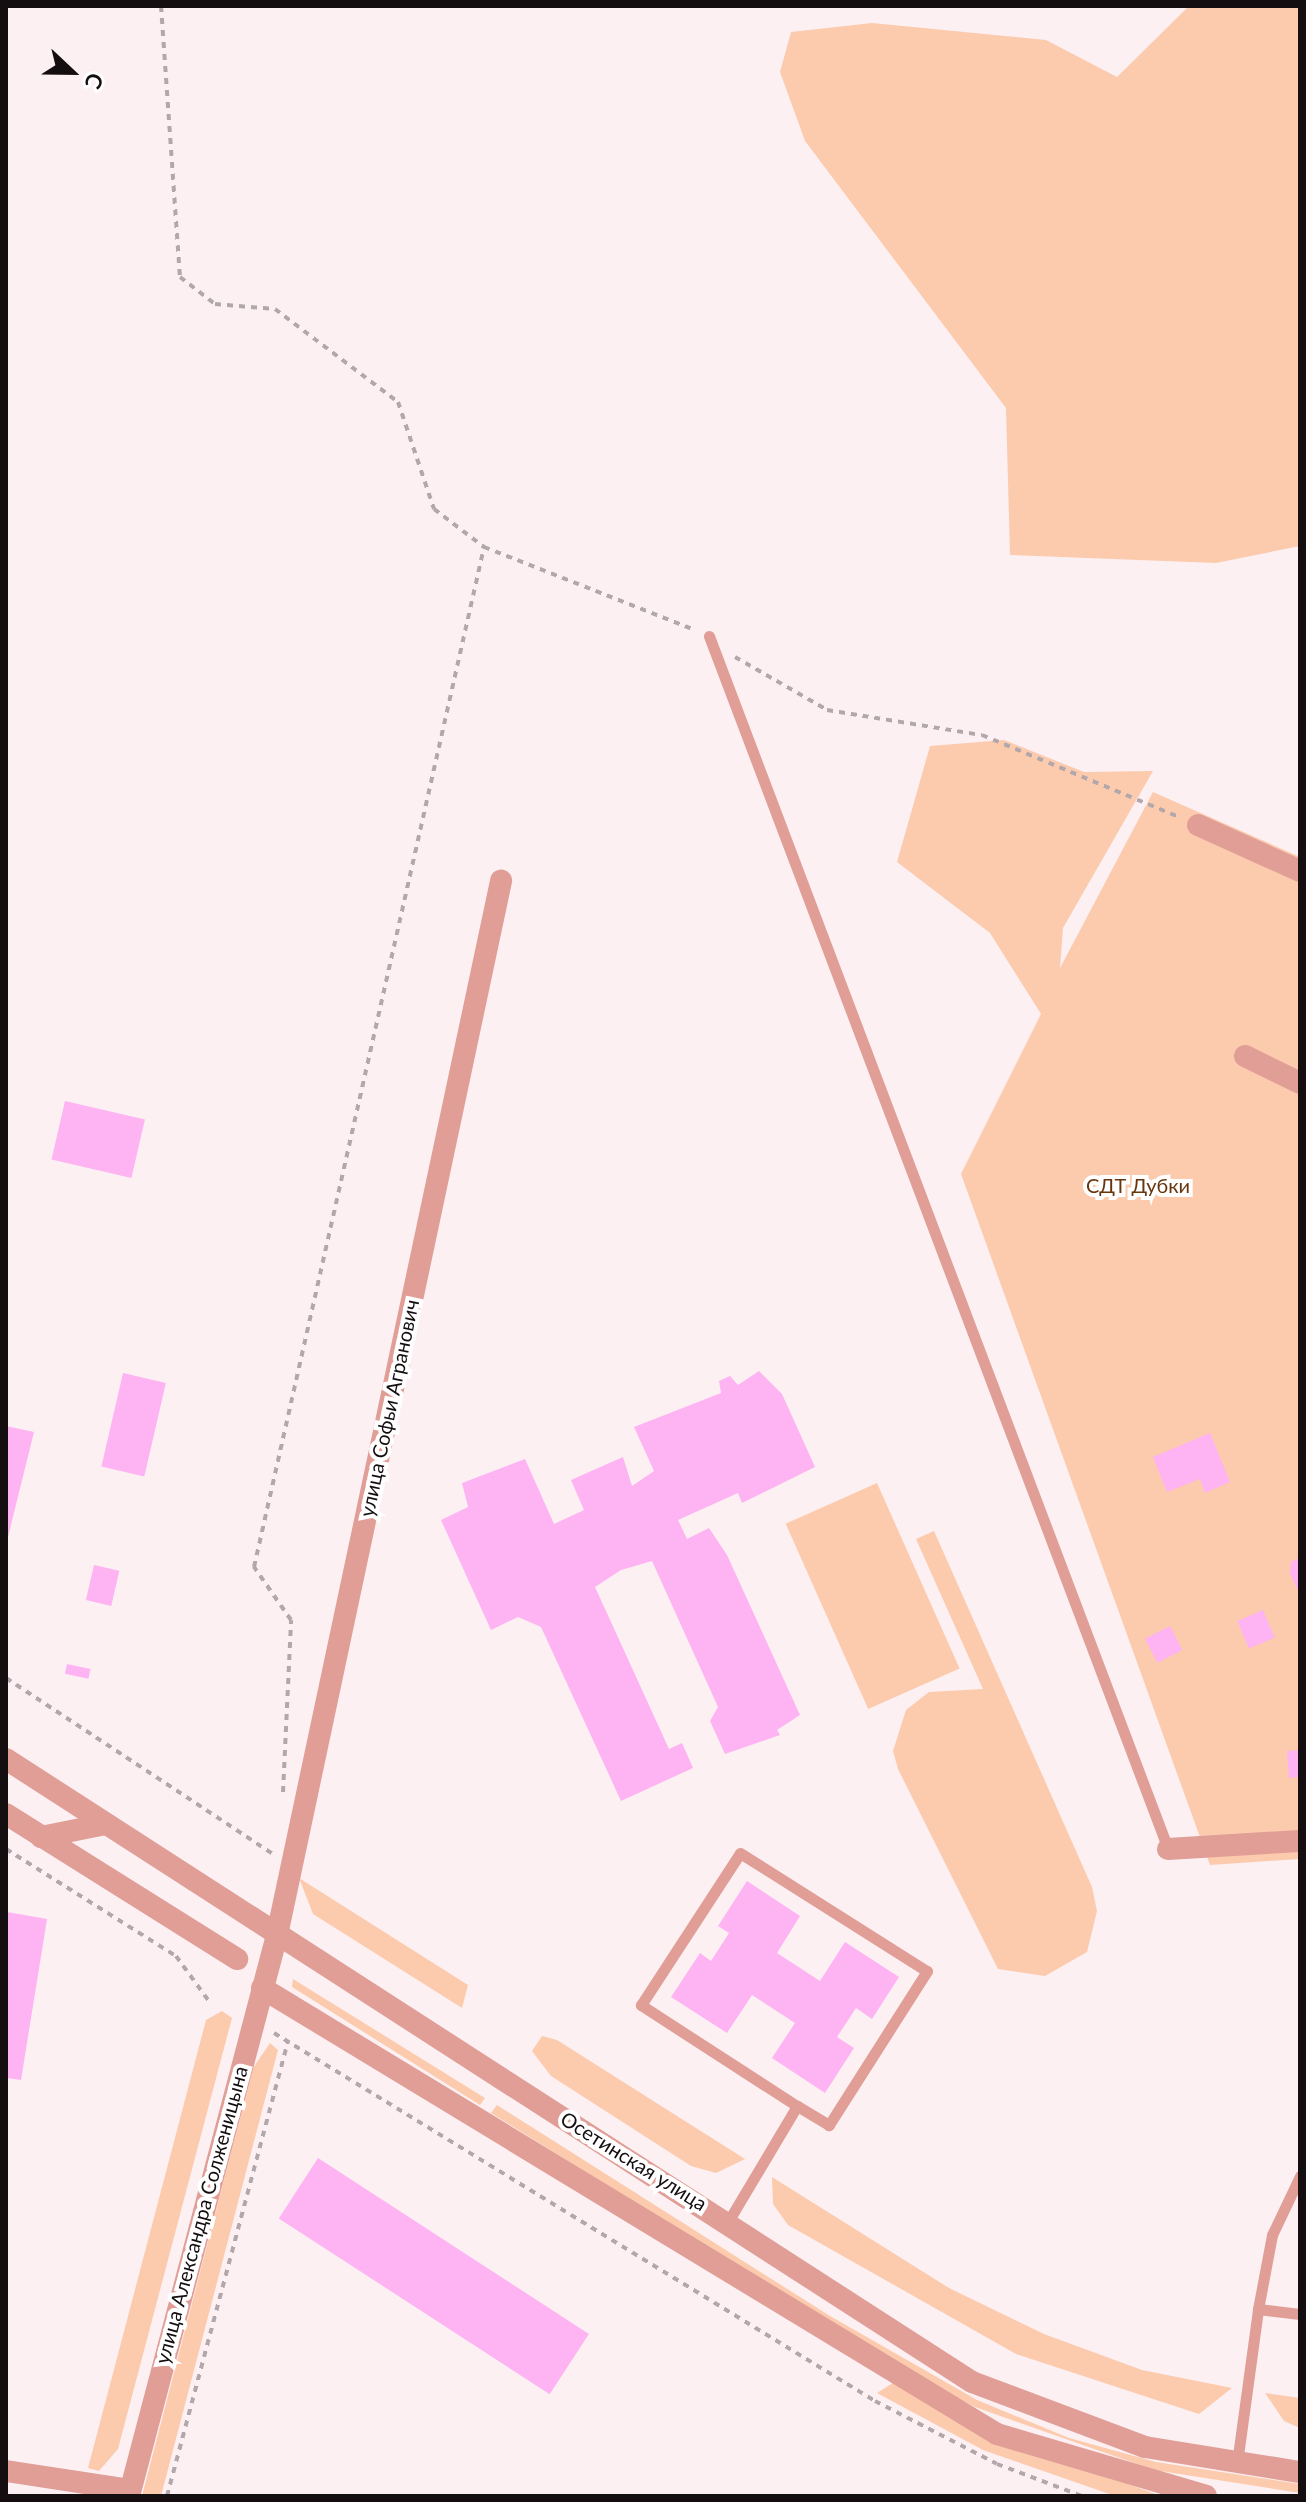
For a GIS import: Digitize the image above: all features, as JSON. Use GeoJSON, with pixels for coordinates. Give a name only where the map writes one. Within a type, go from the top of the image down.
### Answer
{"type":"FeatureCollection","features":[{"type":"Feature","properties":{"kind":"street"},"geometry":{"type":"LineString","coordinates":[[1198,825],[1300,871]]}},
{"type":"Feature","properties":{"kind":"street","name":"улица Софьи Агранович"},"geometry":{"type":"LineString","coordinates":[[277,1935],[501,881]]}},
{"type":"Feature","properties":{"kind":"street"},"geometry":{"type":"LineString","coordinates":[[1245,1056],[1300,1083]]}},
{"type":"Feature","properties":{"kind":"street","name":"Осетинская улица"},"geometry":{"type":"LineString","coordinates":[[6,1759],[277,1935],[729,2220],[972,2382],[1145,2447],[1300,2472]]}},
{"type":"Feature","properties":{"kind":"street"},"geometry":{"type":"LineString","coordinates":[[6,1814],[237,1959]]}},
{"type":"Feature","properties":{"kind":"street"},"geometry":{"type":"LineString","coordinates":[[41,1837],[106,1824]]}},
{"type":"Feature","properties":{"kind":"street"},"geometry":{"type":"LineString","coordinates":[[1168,1849],[1300,1841]]}},
{"type":"Feature","properties":{"kind":"street","name":"улица Александра Солженицына"},"geometry":{"type":"LineString","coordinates":[[130,2493],[277,1935]]}},
{"type":"Feature","properties":{"kind":"street"},"geometry":{"type":"LineString","coordinates":[[262,1988],[997,2434],[1152,2486],[1206,2496]]}},
{"type":"Feature","properties":{"kind":"street"},"geometry":{"type":"LineString","coordinates":[[6,2471],[130,2493]]}},
{"type":"Feature","properties":{"kind":"lane"},"geometry":{"type":"LineString","coordinates":[[709,636],[1168,1849]]}},
{"type":"Feature","properties":{"kind":"lane"},"geometry":{"type":"LineString","coordinates":[[740,1853],[927,1971],[829,2125],[797,2106],[641,2005],[740,1853]]}},
{"type":"Feature","properties":{"kind":"lane"},"geometry":{"type":"LineString","coordinates":[[729,2220],[797,2106]]}},
{"type":"Feature","properties":{"kind":"lane"},"geometry":{"type":"LineString","coordinates":[[1237,2464],[1258,2309],[1272,2235],[1300,2176]]}},
{"type":"Feature","properties":{"kind":"lane"},"geometry":{"type":"LineString","coordinates":[[1258,2309],[1300,2314]]}},
{"type":"Feature","properties":{"kind":"path"},"geometry":{"type":"LineString","coordinates":[[161,6],[180,277],[215,304],[275,309],[398,402],[434,509],[484,547],[709,636],[758,675],[827,710],[982,735],[1198,825]]}},
{"type":"Feature","properties":{"kind":"path"},"geometry":{"type":"LineString","coordinates":[[283,1795],[291,1620],[254,1567],[484,547]]}},
{"type":"Feature","properties":{"kind":"path"},"geometry":{"type":"LineString","coordinates":[[6,1678],[280,1859],[281,1843]]}},
{"type":"Feature","properties":{"kind":"path"},"geometry":{"type":"LineString","coordinates":[[6,1849],[176,1956],[211,2004]]}},
{"type":"Feature","properties":{"kind":"path"},"geometry":{"type":"LineString","coordinates":[[274,2033],[875,2401],[997,2464],[1082,2496]]}},
{"type":"Feature","properties":{"kind":"path"},"geometry":{"type":"LineString","coordinates":[[167,2496],[288,2042]]}},
{"type":"Feature","properties":{"kind":"green space"},"geometry":{"type":"Polygon","coordinates":[[[1189,6],[1300,6],[1300,546],[1216,563],[1010,555],[1006,408],[805,141],[780,72],[791,32],[872,23],[1046,40],[1117,77],[1189,6]]]}},
{"type":"Feature","properties":{"kind":"green space","name":"СДТ Дубки"},"geometry":{"type":"Polygon","coordinates":[[[1004,740],[1084,772],[1153,771],[1063,928],[1060,968],[1153,792],[1300,857],[1300,1859],[1210,1865],[961,1174],[1041,1014],[990,933],[897,862],[930,746],[1004,740]]]}},
{"type":"Feature","properties":{"kind":"green space"},"geometry":{"type":"Polygon","coordinates":[[[877,1483],[960,1668],[868,1709],[786,1524],[877,1483]]]}},
{"type":"Feature","properties":{"kind":"green space"},"geometry":{"type":"Polygon","coordinates":[[[934,1531],[1092,1887],[1097,1911],[1087,1952],[1045,1976],[998,1969],[898,1769],[893,1751],[906,1710],[929,1692],[983,1689],[916,1539],[934,1531]]]}},
{"type":"Feature","properties":{"kind":"green space"},"geometry":{"type":"Polygon","coordinates":[[[299,1878],[468,1985],[462,2008],[313,1914],[299,1878]]]}},
{"type":"Feature","properties":{"kind":"green space"},"geometry":{"type":"Polygon","coordinates":[[[293,1979],[485,2098],[480,2105],[292,1987],[293,1979]]]}},
{"type":"Feature","properties":{"kind":"green space"},"geometry":{"type":"Polygon","coordinates":[[[222,2011],[232,2018],[118,2449],[99,2471],[88,2468],[206,2020],[222,2011]]]}},
{"type":"Feature","properties":{"kind":"green space"},"geometry":{"type":"Polygon","coordinates":[[[542,2036],[557,2040],[745,2159],[716,2173],[691,2166],[551,2076],[532,2051],[542,2036]]]}},
{"type":"Feature","properties":{"kind":"green space"},"geometry":{"type":"Polygon","coordinates":[[[270,2043],[278,2050],[161,2496],[142,2496],[253,2068],[270,2043]]]}},
{"type":"Feature","properties":{"kind":"green space"},"geometry":{"type":"Polygon","coordinates":[[[497,2105],[830,2316],[977,2400],[1069,2438],[1156,2462],[1300,2484],[1300,2493],[1154,2470],[975,2407],[893,2364],[491,2113],[497,2105]]]}},
{"type":"Feature","properties":{"kind":"green space"},"geometry":{"type":"Polygon","coordinates":[[[772,2177],[949,2288],[1044,2334],[1142,2370],[1232,2388],[1199,2414],[1016,2354],[788,2225],[773,2204],[772,2177]]]}},
{"type":"Feature","properties":{"kind":"green space"},"geometry":{"type":"Polygon","coordinates":[[[893,2383],[974,2428],[1161,2496],[1115,2496],[983,2450],[877,2393],[893,2383]]]}},
{"type":"Feature","properties":{"kind":"green space"},"geometry":{"type":"Polygon","coordinates":[[[1265,2393],[1300,2398],[1300,2428],[1284,2421],[1265,2393]]]}},
{"type":"Feature","properties":{"kind":"building"},"geometry":{"type":"Polygon","coordinates":[[[65,1101],[145,1119],[131,1178],[52,1159],[65,1101]]]}},
{"type":"Feature","properties":{"kind":"building"},"geometry":{"type":"Polygon","coordinates":[[[759,1371],[782,1394],[815,1467],[742,1503],[738,1493],[678,1520],[687,1539],[709,1528],[727,1555],[800,1715],[777,1730],[780,1735],[725,1754],[710,1721],[718,1707],[652,1561],[621,1570],[595,1587],[669,1749],[682,1743],[693,1768],[621,1801],[541,1627],[518,1617],[491,1630],[441,1520],[468,1507],[462,1483],[525,1459],[554,1524],[584,1510],[571,1480],[623,1457],[632,1486],[654,1471],[634,1427],[721,1393],[719,1381],[730,1376],[738,1385],[759,1371]]]}},
{"type":"Feature","properties":{"kind":"building"},"geometry":{"type":"Polygon","coordinates":[[[123,1373],[166,1383],[144,1476],[101,1467],[123,1373]]]}},
{"type":"Feature","properties":{"kind":"building"},"geometry":{"type":"Polygon","coordinates":[[[6,1426],[34,1432],[7,1541],[6,1541],[6,1426]]]}},
{"type":"Feature","properties":{"kind":"building"},"geometry":{"type":"Polygon","coordinates":[[[1210,1433],[1230,1482],[1205,1493],[1200,1479],[1167,1492],[1153,1457],[1210,1433]]]}},
{"type":"Feature","properties":{"kind":"building"},"geometry":{"type":"Polygon","coordinates":[[[1300,1558],[1300,1595],[1290,1573],[1291,1562],[1300,1558]]]}},
{"type":"Feature","properties":{"kind":"building"},"geometry":{"type":"Polygon","coordinates":[[[94,1565],[119,1571],[111,1606],[86,1600],[94,1565]]]}},
{"type":"Feature","properties":{"kind":"building"},"geometry":{"type":"Polygon","coordinates":[[[1263,1610],[1275,1638],[1249,1649],[1237,1621],[1263,1610]]]}},
{"type":"Feature","properties":{"kind":"building"},"geometry":{"type":"Polygon","coordinates":[[[1170,1626],[1182,1650],[1157,1663],[1145,1639],[1170,1626]]]}},
{"type":"Feature","properties":{"kind":"building"},"geometry":{"type":"Polygon","coordinates":[[[67,1664],[90,1669],[88,1679],[65,1674],[67,1664]]]}},
{"type":"Feature","properties":{"kind":"building"},"geometry":{"type":"Polygon","coordinates":[[[1300,1750],[1300,1777],[1289,1778],[1287,1751],[1300,1750]]]}},
{"type":"Feature","properties":{"kind":"building"},"geometry":{"type":"Polygon","coordinates":[[[747,1881],[800,1916],[777,1953],[820,1981],[845,1942],[899,1977],[872,2019],[856,2008],[837,2037],[854,2048],[825,2093],[772,2058],[795,2023],[752,1995],[727,2033],[671,1997],[700,1953],[711,1961],[729,1933],[718,1926],[747,1881]]]}},
{"type":"Feature","properties":{"kind":"building"},"geometry":{"type":"Polygon","coordinates":[[[7,1912],[47,1919],[21,2080],[6,2078],[7,1912]]]}},
{"type":"Feature","properties":{"kind":"building"},"geometry":{"type":"Polygon","coordinates":[[[318,2158],[589,2334],[550,2394],[279,2218],[318,2158]]]}}]}
